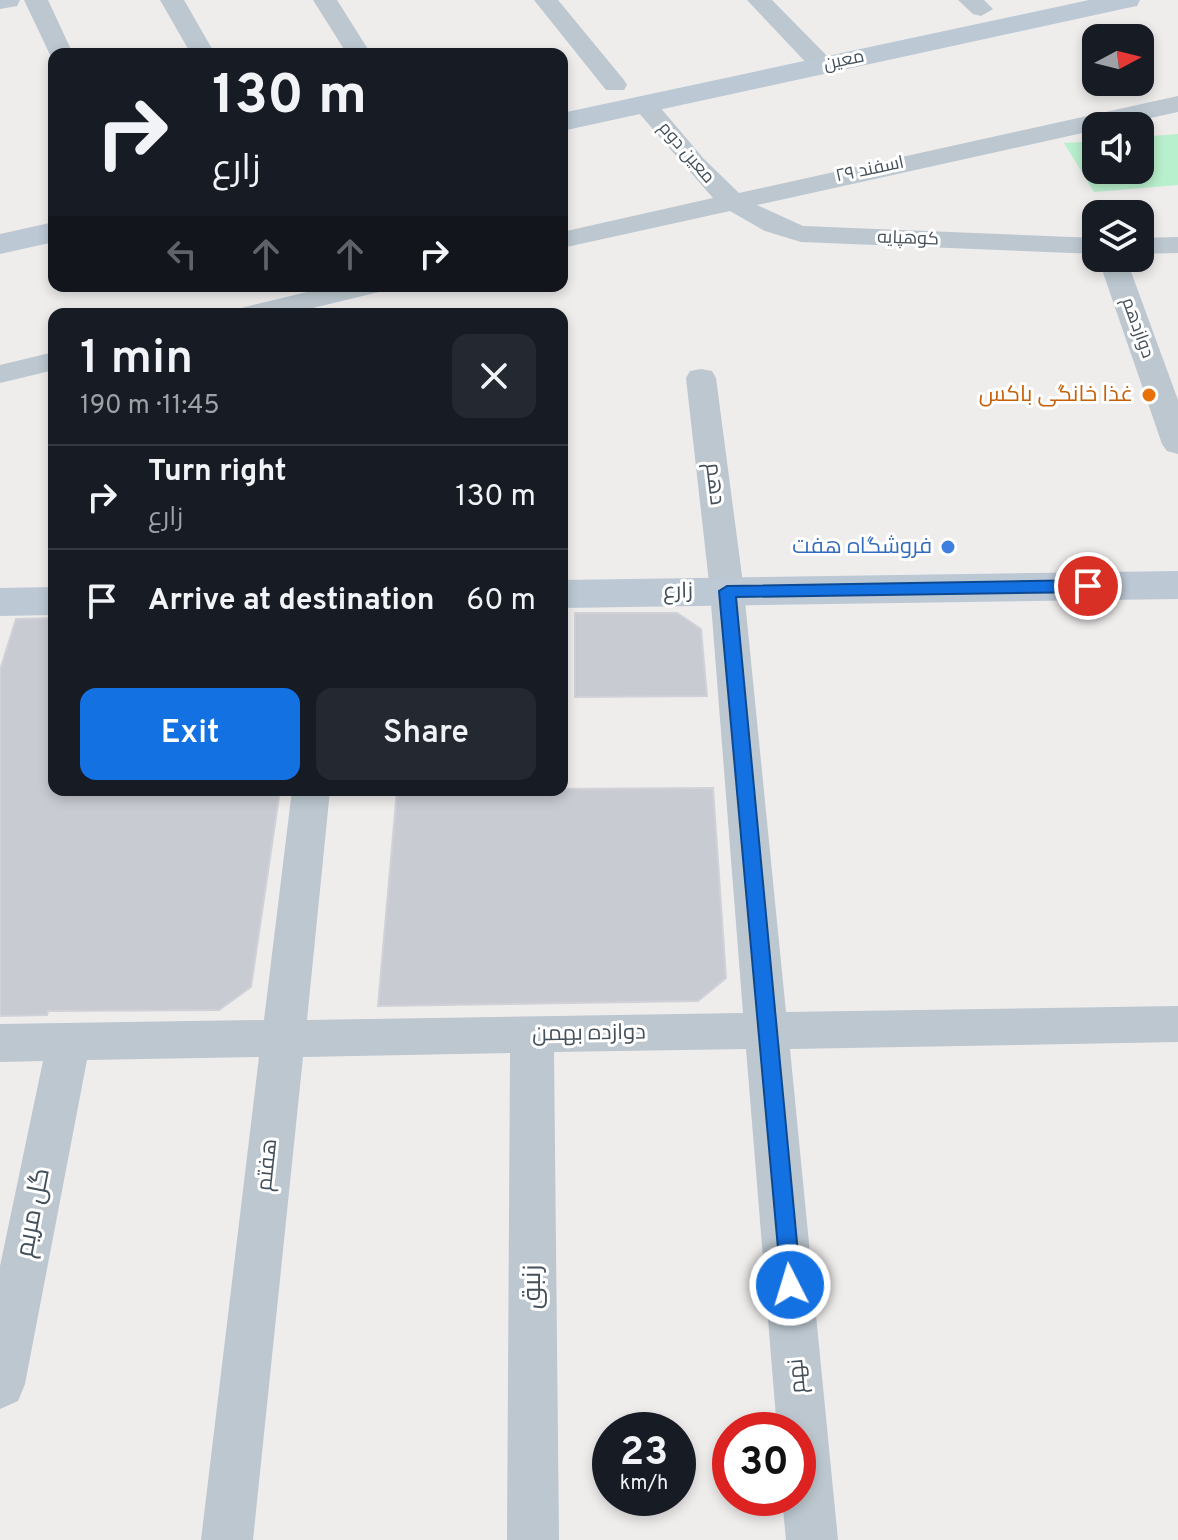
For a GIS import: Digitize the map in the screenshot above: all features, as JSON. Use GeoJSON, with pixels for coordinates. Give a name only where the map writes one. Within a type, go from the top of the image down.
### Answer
{"type":"FeatureCollection","features":[{"type":"Feature","properties":{"kind":"street"},"geometry":{"type":"LineString","coordinates":[[0,1],[7,0]]}},
{"type":"Feature","properties":{"kind":"street"},"geometry":{"type":"LineString","coordinates":[[36,0],[58,48]]}},
{"type":"Feature","properties":{"kind":"street"},"geometry":{"type":"LineString","coordinates":[[172,0],[200,48]]}},
{"type":"Feature","properties":{"kind":"street"},"geometry":{"type":"LineString","coordinates":[[325,0],[355,48]]}},
{"type":"Feature","properties":{"kind":"street"},"geometry":{"type":"LineString","coordinates":[[546,0],[615,85]]}},
{"type":"Feature","properties":{"kind":"street"},"geometry":{"type":"LineString","coordinates":[[759,0],[823,66]]}},
{"type":"Feature","properties":{"kind":"street","name":"معین"},"geometry":{"type":"LineString","coordinates":[[568,121],[1127,0]]}},
{"type":"Feature","properties":{"kind":"street","name":"معین دوم"},"geometry":{"type":"LineString","coordinates":[[644,104],[728,201]]}},
{"type":"Feature","properties":{"kind":"street","name":"۲۹ اسفند"},"geometry":{"type":"LineString","coordinates":[[568,239],[1178,104]]}},
{"type":"Feature","properties":{"kind":"street","name":"کوهپایه"},"geometry":{"type":"LineString","coordinates":[[728,201],[767,226],[801,234],[1082,245]]}},
{"type":"Feature","properties":{"kind":"street"},"geometry":{"type":"LineString","coordinates":[[0,244],[48,233]]}},
{"type":"Feature","properties":{"kind":"street"},"geometry":{"type":"LineString","coordinates":[[1154,246],[1178,245]]}},
{"type":"Feature","properties":{"kind":"street","name":"دوازدهم"},"geometry":{"type":"LineString","coordinates":[[1117,272],[1178,444]]}},
{"type":"Feature","properties":{"kind":"street"},"geometry":{"type":"LineString","coordinates":[[276,308],[344,292]]}},
{"type":"Feature","properties":{"kind":"street"},"geometry":{"type":"LineString","coordinates":[[3,381],[48,363]]}},
{"type":"Feature","properties":{"kind":"street","name":"دهم"},"geometry":{"type":"LineString","coordinates":[[701,378],[727,591]]}},
{"type":"Feature","properties":{"kind":"street","name":"زارع"},"geometry":{"type":"LineString","coordinates":[[568,594],[1178,585]]}},
{"type":"Feature","properties":{"kind":"street","name":"نهم"},"geometry":{"type":"LineString","coordinates":[[727,591],[812,1540]]}},
{"type":"Feature","properties":{"kind":"street"},"geometry":{"type":"LineString","coordinates":[[0,602],[48,601]]}},
{"type":"Feature","properties":{"kind":"street","name":"هفتم"},"geometry":{"type":"LineString","coordinates":[[227,1540],[310,796]]}},
{"type":"Feature","properties":{"kind":"street","name":"دوازده بهمن"},"geometry":{"type":"LineString","coordinates":[[0,1043],[1178,1024]]}},
{"type":"Feature","properties":{"kind":"street","name":"زنبق"},"geometry":{"type":"LineString","coordinates":[[532,1035],[533,1540]]}},
{"type":"Feature","properties":{"kind":"street","name":"گل مریم"},"geometry":{"type":"LineString","coordinates":[[0,1384],[69,1042]]}},
{"type":"Feature","properties":{"kind":"green space"},"geometry":{"type":"Polygon","coordinates":[[[1178,134],[1178,185],[1094,192],[1089,184],[1154,184],[1154,136],[1178,134]]]}},
{"type":"Feature","properties":{"kind":"green space"},"geometry":{"type":"Polygon","coordinates":[[[1082,142],[1082,172],[1064,143],[1082,142]]]}},
{"type":"Feature","properties":{"kind":"building"},"geometry":{"type":"Polygon","coordinates":[[[575,613],[677,613],[701,629],[707,696],[575,697],[575,613]]]}},
{"type":"Feature","properties":{"kind":"building"},"geometry":{"type":"Polygon","coordinates":[[[48,618],[48,796],[279,796],[251,987],[219,1010],[48,1011],[47,1015],[0,1016],[0,670],[16,619],[48,618]]]}},
{"type":"Feature","properties":{"kind":"building"},"geometry":{"type":"Polygon","coordinates":[[[713,788],[726,978],[698,1001],[378,1006],[396,796],[568,796],[568,789],[713,788]]]}},
{"type":"Feature","properties":{"kind":"place","name":"غذا خانگی باکس"},"geometry":{"type":"Point","coordinates":[1149,395]}},
{"type":"Feature","properties":{"kind":"place","name":"فروشگاه هفت"},"geometry":{"type":"Point","coordinates":[948,547]}},
{"type":"Feature","properties":{"kind":"route"},"geometry":{"type":"LineString","coordinates":[[790,1285],[727,591],[1088,586]]}}]}
